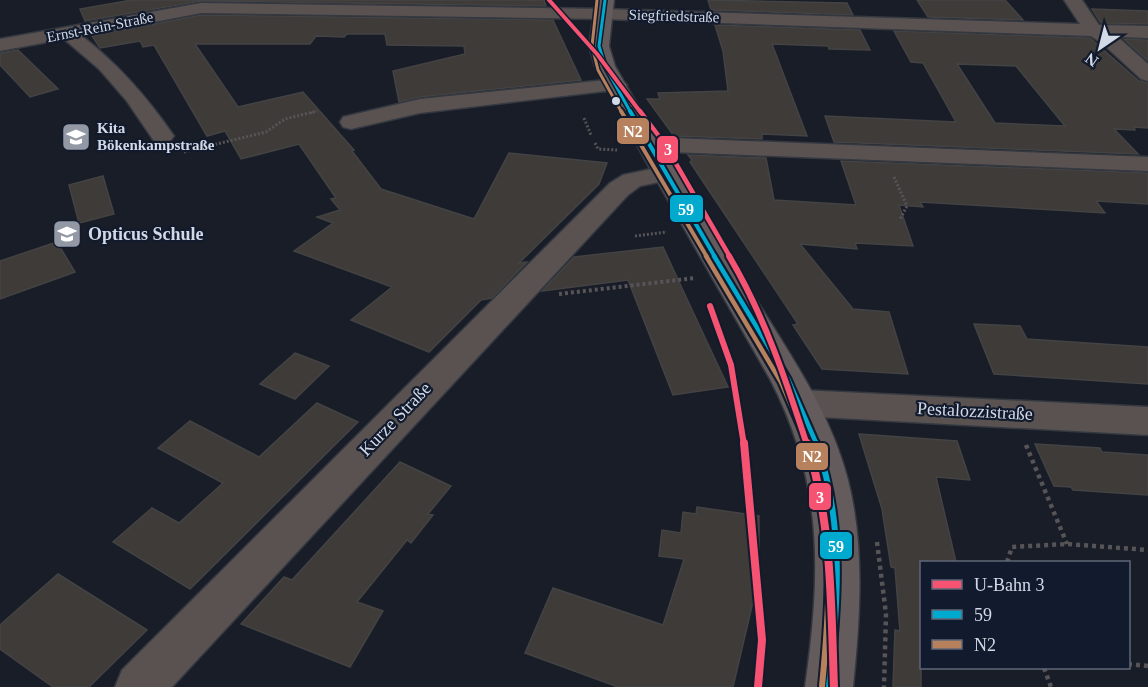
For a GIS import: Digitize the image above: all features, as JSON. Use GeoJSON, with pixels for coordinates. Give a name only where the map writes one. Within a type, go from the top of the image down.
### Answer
{"type":"FeatureCollection","features":[{"type":"Feature","properties":{"kind":"main road"},"geometry":{"type":"LineString","coordinates":[[604,7],[599,46],[601,57],[658,161],[801,403],[821,453],[833,507],[837,546],[829,687]]}},
{"type":"Feature","properties":{"kind":"street"},"geometry":{"type":"LineString","coordinates":[[1072,0],[1093,29],[1110,40],[1148,75]]}},
{"type":"Feature","properties":{"kind":"street","name":"Siegfriedstraße"},"geometry":{"type":"LineString","coordinates":[[198,4],[604,7],[866,15],[1148,32]]}},
{"type":"Feature","properties":{"kind":"street","name":"Ernst-Rein-Straße"},"geometry":{"type":"LineString","coordinates":[[0,45],[70,33],[198,4]]}},
{"type":"Feature","properties":{"kind":"street"},"geometry":{"type":"LineString","coordinates":[[70,33],[106,65],[134,96],[162,136]]}},
{"type":"Feature","properties":{"kind":"street"},"geometry":{"type":"LineString","coordinates":[[351,123],[420,106],[616,85]]}},
{"type":"Feature","properties":{"kind":"street","name":"Kurze Straße"},"geometry":{"type":"LineString","coordinates":[[139,687],[619,189],[658,161],[672,145],[1148,165]]}},
{"type":"Feature","properties":{"kind":"street","name":"Pestalozzistraße"},"geometry":{"type":"LineString","coordinates":[[801,403],[1148,421]]}},
{"type":"Feature","properties":{"kind":"path"},"geometry":{"type":"LineString","coordinates":[[162,136],[170,151],[182,153],[266,132],[285,119],[317,111]]}},
{"type":"Feature","properties":{"kind":"path"},"geometry":{"type":"LineString","coordinates":[[584,118],[591,135]]}},
{"type":"Feature","properties":{"kind":"path"},"geometry":{"type":"LineString","coordinates":[[595,143],[598,149],[617,150]]}},
{"type":"Feature","properties":{"kind":"path"},"geometry":{"type":"LineString","coordinates":[[884,154],[907,206],[900,219]]}},
{"type":"Feature","properties":{"kind":"path"},"geometry":{"type":"LineString","coordinates":[[510,300],[725,274]]}},
{"type":"Feature","properties":{"kind":"path"},"geometry":{"type":"LineString","coordinates":[[1012,413],[1067,544]]}},
{"type":"Feature","properties":{"kind":"path"},"geometry":{"type":"LineString","coordinates":[[1006,561],[1012,547],[1067,544],[1148,550]]}},
{"type":"Feature","properties":{"kind":"path"},"geometry":{"type":"LineString","coordinates":[[1130,664],[1148,666]]}},
{"type":"Feature","properties":{"kind":"path"},"geometry":{"type":"LineString","coordinates":[[1044,669],[1051,687]]}},
{"type":"Feature","properties":{"kind":"building"},"geometry":{"type":"Polygon","coordinates":[[[132,0],[544,0],[546,6],[201,1],[85,21],[80,9],[132,0]]]}},
{"type":"Feature","properties":{"kind":"building"},"geometry":{"type":"Polygon","coordinates":[[[708,0],[847,3],[853,15],[711,10],[708,0]]]}},
{"type":"Feature","properties":{"kind":"building"},"geometry":{"type":"Polygon","coordinates":[[[917,0],[1005,0],[1023,20],[928,17],[917,0]]]}},
{"type":"Feature","properties":{"kind":"building"},"geometry":{"type":"Polygon","coordinates":[[[1092,9],[1148,11],[1148,24],[1101,23],[1092,9]]]}},
{"type":"Feature","properties":{"kind":"building"},"geometry":{"type":"Polygon","coordinates":[[[201,15],[553,20],[581,80],[420,97],[399,102],[393,71],[465,54],[464,46],[387,45],[385,34],[347,34],[344,37],[316,36],[310,44],[195,44],[238,107],[303,92],[354,150],[352,151],[381,189],[474,219],[509,153],[607,163],[599,184],[519,263],[527,262],[492,298],[481,300],[429,352],[351,320],[392,287],[294,251],[333,223],[317,217],[340,210],[331,199],[336,198],[299,144],[241,159],[225,131],[207,136],[154,45],[143,47],[140,41],[100,48],[92,36],[201,15]]]}},
{"type":"Feature","properties":{"kind":"building"},"geometry":{"type":"Polygon","coordinates":[[[715,25],[860,30],[870,50],[772,44],[807,136],[762,134],[762,139],[674,136],[647,99],[660,99],[658,93],[728,91],[723,51],[715,25]]]}},
{"type":"Feature","properties":{"kind":"building"},"geometry":{"type":"Polygon","coordinates":[[[894,31],[1090,38],[1139,81],[1148,83],[1148,128],[1114,129],[1138,154],[834,142],[825,116],[956,122],[923,63],[911,62],[894,31]],[[957,64],[995,123],[1065,126],[1016,66],[957,64]]]}},
{"type":"Feature","properties":{"kind":"building"},"geometry":{"type":"Polygon","coordinates":[[[1124,39],[1148,40],[1148,61],[1124,39]]]}},
{"type":"Feature","properties":{"kind":"building"},"geometry":{"type":"Polygon","coordinates":[[[18,50],[58,89],[30,97],[0,65],[0,53],[18,50]]]}},
{"type":"Feature","properties":{"kind":"building"},"geometry":{"type":"Polygon","coordinates":[[[688,155],[766,158],[774,200],[856,205],[841,161],[1148,173],[1148,204],[1096,201],[1105,213],[920,202],[923,207],[899,205],[913,246],[855,243],[857,249],[800,244],[853,309],[889,312],[908,374],[822,369],[793,325],[798,324],[690,162],[692,160],[688,155]]]}},
{"type":"Feature","properties":{"kind":"building"},"geometry":{"type":"Polygon","coordinates":[[[103,176],[114,214],[79,223],[69,185],[103,176]]]}},
{"type":"Feature","properties":{"kind":"building"},"geometry":{"type":"Polygon","coordinates":[[[57,242],[75,272],[0,299],[0,261],[57,242]]]}},
{"type":"Feature","properties":{"kind":"building"},"geometry":{"type":"Polygon","coordinates":[[[663,247],[728,387],[673,395],[628,280],[542,291],[574,257],[663,247]]]}},
{"type":"Feature","properties":{"kind":"building"},"geometry":{"type":"Polygon","coordinates":[[[974,324],[1020,326],[1027,339],[1148,347],[1148,384],[994,374],[974,324]]]}},
{"type":"Feature","properties":{"kind":"building"},"geometry":{"type":"Polygon","coordinates":[[[295,353],[329,366],[295,399],[260,384],[295,353]]]}},
{"type":"Feature","properties":{"kind":"building"},"geometry":{"type":"Polygon","coordinates":[[[317,403],[358,422],[190,589],[113,542],[152,508],[179,523],[223,483],[158,448],[190,421],[259,457],[317,403]]]}},
{"type":"Feature","properties":{"kind":"building"},"geometry":{"type":"Polygon","coordinates":[[[859,434],[957,441],[970,480],[936,477],[956,561],[920,561],[921,687],[893,687],[895,630],[900,631],[895,568],[891,567],[882,509],[859,434]]]}},
{"type":"Feature","properties":{"kind":"building"},"geometry":{"type":"Polygon","coordinates":[[[1035,444],[1100,448],[1102,452],[1148,455],[1148,495],[1073,490],[1071,487],[1054,486],[1035,444]]]}},
{"type":"Feature","properties":{"kind":"building"},"geometry":{"type":"Polygon","coordinates":[[[400,462],[451,486],[428,514],[433,515],[411,543],[407,540],[357,602],[383,611],[350,667],[241,624],[284,577],[292,580],[400,462]]]}},
{"type":"Feature","properties":{"kind":"building"},"geometry":{"type":"Polygon","coordinates":[[[697,507],[759,516],[759,576],[733,687],[618,687],[525,653],[553,588],[663,625],[684,559],[659,556],[662,530],[681,533],[683,512],[696,514],[697,507]]]}},
{"type":"Feature","properties":{"kind":"building"},"geometry":{"type":"Polygon","coordinates":[[[58,574],[147,630],[89,687],[53,687],[0,649],[0,625],[58,574]]]}},
{"type":"Feature","properties":{"kind":"metro line","name":"3"},"geometry":{"type":"LineString","coordinates":[[549,0],[597,54],[664,143],[752,295],[786,380],[817,475],[830,567],[834,687]]}},
{"type":"Feature","properties":{"kind":"metro line","name":"3"},"geometry":{"type":"LineString","coordinates":[[710,306],[731,365],[748,467],[762,640],[758,687]]}},
{"type":"Feature","properties":{"kind":"transit line","name":"N2"},"geometry":{"type":"LineString","coordinates":[[597,0],[592,46],[598,70],[781,382],[799,420],[812,457],[822,494],[829,568],[829,606],[822,686]]}},
{"type":"Feature","properties":{"kind":"transit line","name":"59"},"geometry":{"type":"LineString","coordinates":[[605,0],[599,46],[605,66],[656,158],[788,379],[807,418],[820,455],[830,492],[837,566],[837,605],[829,687]]}},
{"type":"Feature","properties":{"kind":"place","name":"Kita Bökenkampstraße"},"geometry":{"type":"Point","coordinates":[76,137]}},
{"type":"Feature","properties":{"kind":"place","name":"Opticus Schule"},"geometry":{"type":"Point","coordinates":[67,234]}}]}
